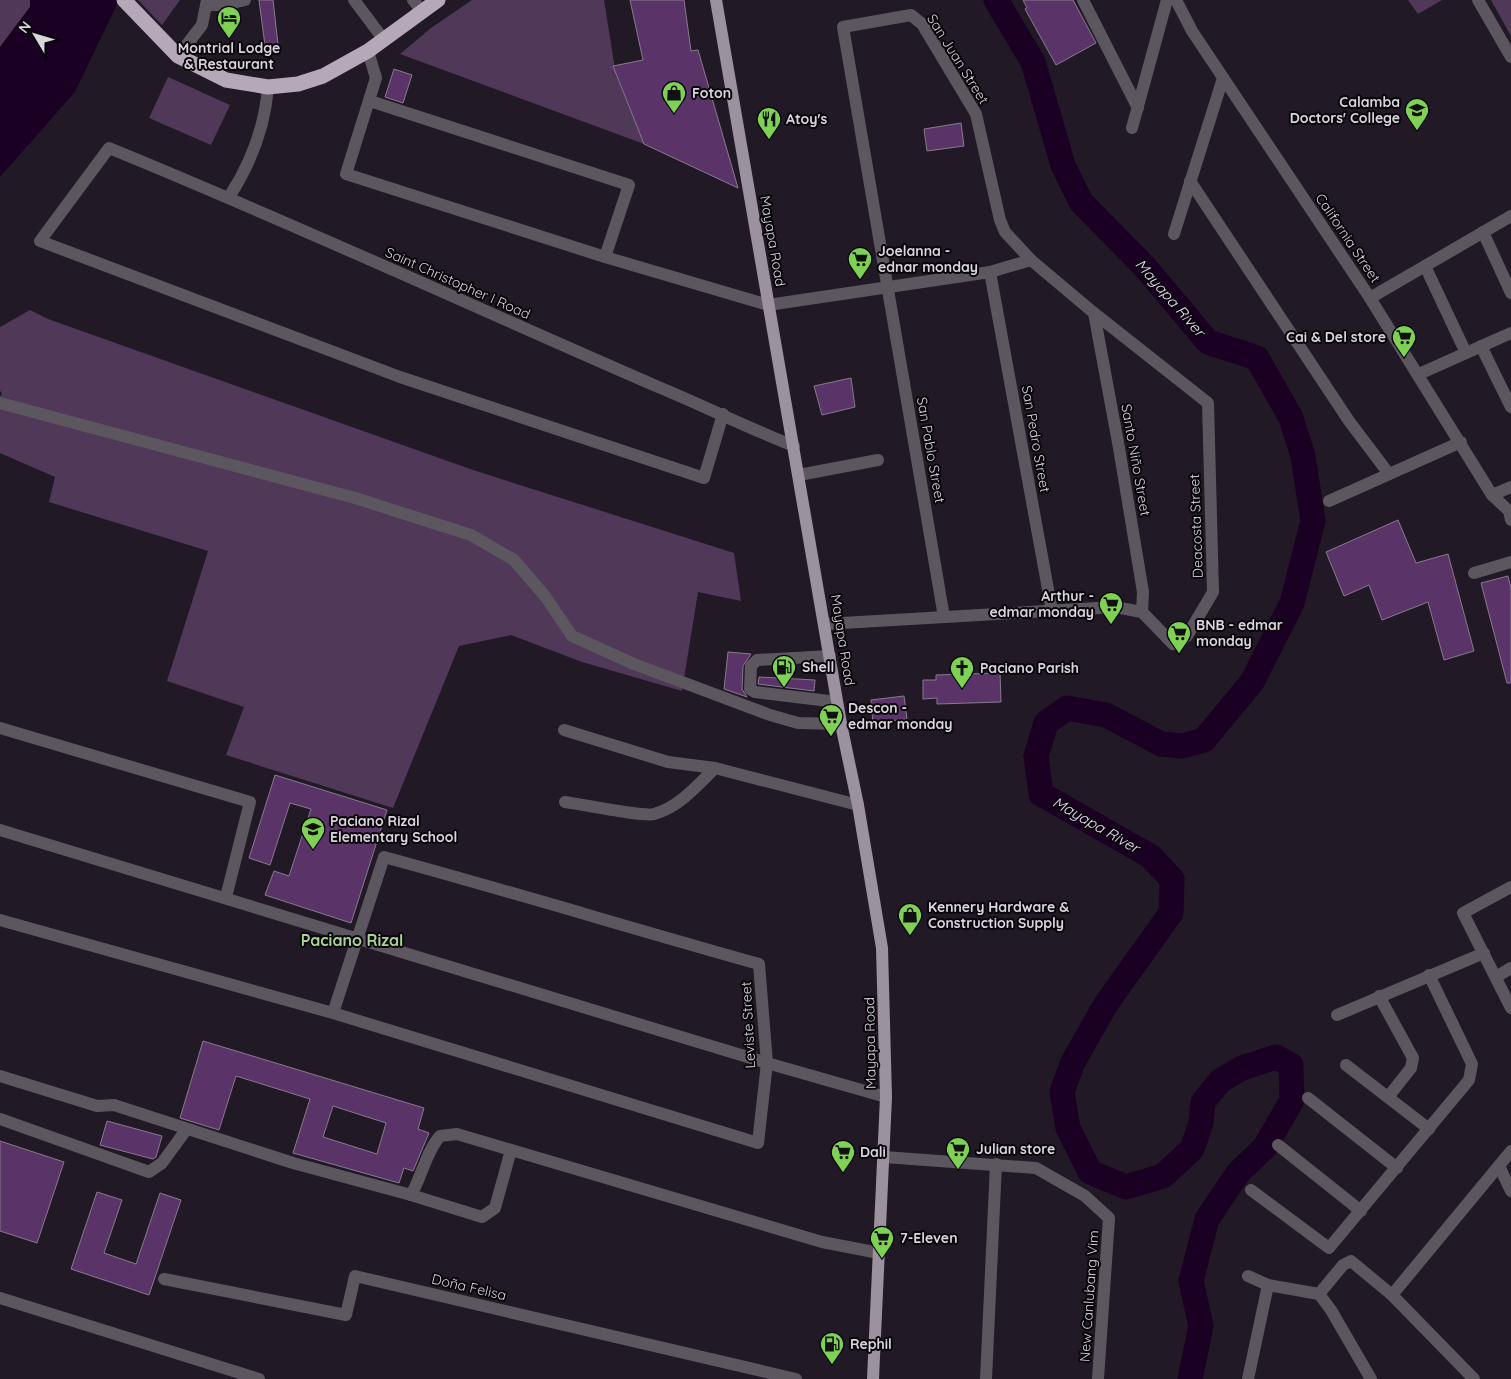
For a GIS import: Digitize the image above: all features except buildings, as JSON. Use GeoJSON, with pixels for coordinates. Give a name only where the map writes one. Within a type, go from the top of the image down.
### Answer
{"type":"FeatureCollection","features":[{"type":"Feature","properties":{"kind":"highway"},"geometry":{"type":"LineString","coordinates":[[124,0],[178,56],[226,80],[268,87],[298,84],[323,76],[384,40],[418,5],[438,0]]}},
{"type":"Feature","properties":{"kind":"main road","name":"Mayapa Road"},"geometry":{"type":"LineString","coordinates":[[716,0],[841,724],[858,805],[882,948],[886,1096],[873,1379]]}},
{"type":"Feature","properties":{"kind":"street"},"geometry":{"type":"LineString","coordinates":[[178,56],[202,25],[206,2],[224,5],[245,0]]}},
{"type":"Feature","properties":{"kind":"street"},"geometry":{"type":"LineString","coordinates":[[354,0],[384,40]]}},
{"type":"Feature","properties":{"kind":"street"},"geometry":{"type":"LineString","coordinates":[[1083,0],[1138,108]]}},
{"type":"Feature","properties":{"kind":"street"},"geometry":{"type":"LineString","coordinates":[[1132,128],[1167,0]]}},
{"type":"Feature","properties":{"kind":"street","name":"California Street"},"geometry":{"type":"LineString","coordinates":[[1176,0],[1192,31],[1370,298],[1419,374],[1492,495],[1509,511],[1511,520]]}},
{"type":"Feature","properties":{"kind":"street"},"geometry":{"type":"LineString","coordinates":[[1478,0],[1511,57]]}},
{"type":"Feature","properties":{"kind":"street","name":"San Juan Street"},"geometry":{"type":"LineString","coordinates":[[888,288],[843,27],[911,15],[922,24],[976,114],[1005,232],[1031,260]]}},
{"type":"Feature","properties":{"kind":"street"},"geometry":{"type":"LineString","coordinates":[[368,51],[376,78],[346,174],[605,257],[768,305],[990,272],[1031,260]]}},
{"type":"Feature","properties":{"kind":"street"},"geometry":{"type":"LineString","coordinates":[[1174,234],[1223,78]]}},
{"type":"Feature","properties":{"kind":"street"},"geometry":{"type":"LineString","coordinates":[[229,197],[242,176],[255,147],[266,112],[268,87]]}},
{"type":"Feature","properties":{"kind":"street"},"geometry":{"type":"LineString","coordinates":[[370,100],[629,185],[605,257]]}},
{"type":"Feature","properties":{"kind":"street","name":"Saint Christopher I Road"},"geometry":{"type":"LineString","coordinates":[[723,414],[704,478],[400,377],[40,241],[109,148],[229,197],[482,311],[723,414],[794,446]]}},
{"type":"Feature","properties":{"kind":"street"},"geometry":{"type":"LineString","coordinates":[[1190,181],[1349,421],[1389,474]]}},
{"type":"Feature","properties":{"kind":"street"},"geometry":{"type":"LineString","coordinates":[[1370,298],[1511,216]]}},
{"type":"Feature","properties":{"kind":"street"},"geometry":{"type":"LineString","coordinates":[[1483,232],[1511,293]]}},
{"type":"Feature","properties":{"kind":"street","name":"Deacosta Street"},"geometry":{"type":"LineString","coordinates":[[1031,260],[1094,314],[1208,403],[1213,592],[1187,636],[1174,644],[1142,612]]}},
{"type":"Feature","properties":{"kind":"street"},"geometry":{"type":"LineString","coordinates":[[1425,266],[1466,353]]}},
{"type":"Feature","properties":{"kind":"street","name":"San Pedro Street"},"geometry":{"type":"LineString","coordinates":[[990,272],[1052,611]]}},
{"type":"Feature","properties":{"kind":"street","name":"San Pablo Street"},"geometry":{"type":"LineString","coordinates":[[888,288],[944,616]]}},
{"type":"Feature","properties":{"kind":"street","name":"Santo Niño Street"},"geometry":{"type":"LineString","coordinates":[[1094,314],[1120,448],[1143,592],[1142,612]]}},
{"type":"Feature","properties":{"kind":"street"},"geometry":{"type":"LineString","coordinates":[[1419,374],[1511,332]]}},
{"type":"Feature","properties":{"kind":"street"},"geometry":{"type":"LineString","coordinates":[[1481,346],[1511,407]]}},
{"type":"Feature","properties":{"kind":"street"},"geometry":{"type":"LineString","coordinates":[[0,403],[336,493],[471,535],[514,560],[545,596],[572,636],[634,664],[770,715],[798,723],[841,724]]}},
{"type":"Feature","properties":{"kind":"street"},"geometry":{"type":"LineString","coordinates":[[1329,501],[1461,442]]}},
{"type":"Feature","properties":{"kind":"street"},"geometry":{"type":"LineString","coordinates":[[799,475],[878,460]]}},
{"type":"Feature","properties":{"kind":"street"},"geometry":{"type":"LineString","coordinates":[[1492,495],[1511,487]]}},
{"type":"Feature","properties":{"kind":"street"},"geometry":{"type":"LineString","coordinates":[[1474,573],[1511,562]]}},
{"type":"Feature","properties":{"kind":"street"},"geometry":{"type":"LineString","coordinates":[[825,624],[1115,607],[1142,612]]}},
{"type":"Feature","properties":{"kind":"street"},"geometry":{"type":"LineString","coordinates":[[830,656],[757,660],[751,666],[750,689],[755,692],[838,702]]}},
{"type":"Feature","properties":{"kind":"street"},"geometry":{"type":"LineString","coordinates":[[0,728],[250,802],[226,897]]}},
{"type":"Feature","properties":{"kind":"street"},"geometry":{"type":"LineString","coordinates":[[564,730],[668,762],[716,768],[858,805]]}},
{"type":"Feature","properties":{"kind":"street"},"geometry":{"type":"LineString","coordinates":[[565,802],[652,815],[672,806],[691,792],[716,768]]}},
{"type":"Feature","properties":{"kind":"street"},"geometry":{"type":"LineString","coordinates":[[0,830],[768,1063],[886,1096]]}},
{"type":"Feature","properties":{"kind":"street","name":"Leviste Street"},"geometry":{"type":"LineString","coordinates":[[333,1013],[758,1143],[768,1063],[759,964],[617,924],[527,895],[384,857],[358,938]]}},
{"type":"Feature","properties":{"kind":"street"},"geometry":{"type":"LineString","coordinates":[[1511,887],[1463,913],[1511,1008]]}},
{"type":"Feature","properties":{"kind":"street"},"geometry":{"type":"LineString","coordinates":[[0,920],[333,1013],[358,938]]}},
{"type":"Feature","properties":{"kind":"street"},"geometry":{"type":"LineString","coordinates":[[1337,1015],[1484,953]]}},
{"type":"Feature","properties":{"kind":"street"},"geometry":{"type":"LineString","coordinates":[[1496,977],[1511,968]]}},
{"type":"Feature","properties":{"kind":"street"},"geometry":{"type":"LineString","coordinates":[[1251,1190],[1327,1247],[1331,1247],[1397,1168],[1469,1080],[1472,1064],[1429,975]]}},
{"type":"Feature","properties":{"kind":"street"},"geometry":{"type":"LineString","coordinates":[[1379,996],[1413,1058],[1411,1068],[1388,1097]]}},
{"type":"Feature","properties":{"kind":"street"},"geometry":{"type":"LineString","coordinates":[[1346,1066],[1429,1129]]}},
{"type":"Feature","properties":{"kind":"street"},"geometry":{"type":"LineString","coordinates":[[0,1076],[98,1106],[114,1105],[186,1130],[293,1163],[411,1194],[482,1217],[495,1208],[511,1150]]}},
{"type":"Feature","properties":{"kind":"street"},"geometry":{"type":"LineString","coordinates":[[1308,1098],[1397,1168]]}},
{"type":"Feature","properties":{"kind":"street"},"geometry":{"type":"LineString","coordinates":[[0,1119],[149,1172],[162,1163],[186,1130]]}},
{"type":"Feature","properties":{"kind":"street"},"geometry":{"type":"LineString","coordinates":[[411,1194],[420,1178],[433,1144],[440,1136],[457,1134],[822,1242],[878,1253]]}},
{"type":"Feature","properties":{"kind":"street"},"geometry":{"type":"LineString","coordinates":[[1278,1145],[1361,1211]]}},
{"type":"Feature","properties":{"kind":"street"},"geometry":{"type":"LineString","coordinates":[[1392,1295],[1511,1151]]}},
{"type":"Feature","properties":{"kind":"street","name":"New Canlubang Vim"},"geometry":{"type":"LineString","coordinates":[[884,1157],[1036,1168],[1085,1196],[1109,1218],[1098,1379]]}},
{"type":"Feature","properties":{"kind":"street"},"geometry":{"type":"LineString","coordinates":[[986,1379],[996,1164]]}},
{"type":"Feature","properties":{"kind":"street"},"geometry":{"type":"LineString","coordinates":[[1499,1166],[1511,1191]]}},
{"type":"Feature","properties":{"kind":"street"},"geometry":{"type":"LineString","coordinates":[[1318,1294],[1343,1264],[1351,1262],[1392,1295],[1474,1379]]}},
{"type":"Feature","properties":{"kind":"street","name":"Doña Felisa"},"geometry":{"type":"LineString","coordinates":[[164,1280],[346,1316],[355,1276],[796,1379]]}},
{"type":"Feature","properties":{"kind":"street"},"geometry":{"type":"LineString","coordinates":[[1248,1276],[1268,1285],[1318,1294],[1331,1310],[1371,1379]]}},
{"type":"Feature","properties":{"kind":"street"},"geometry":{"type":"LineString","coordinates":[[1248,1379],[1268,1285]]}},
{"type":"Feature","properties":{"kind":"street"},"geometry":{"type":"LineString","coordinates":[[0,1298],[259,1379]]}},
{"type":"Feature","properties":{"kind":"shaded area"},"geometry":{"type":"Polygon","coordinates":[[[0,0],[30,0],[30,7],[0,47],[0,0]]]}},
{"type":"Feature","properties":{"kind":"shaded area"},"geometry":{"type":"Polygon","coordinates":[[[30,0],[119,0],[75,92],[0,177],[0,47],[30,7],[30,0]]]}},
{"type":"Feature","properties":{"kind":"shaded area"},"geometry":{"type":"Polygon","coordinates":[[[138,0],[180,0],[162,25],[138,0]]]}},
{"type":"Feature","properties":{"kind":"shaded area"},"geometry":{"type":"Polygon","coordinates":[[[472,0],[604,0],[616,75],[644,144],[400,54],[431,28],[472,0]]]}},
{"type":"Feature","properties":{"kind":"shaded area"},"geometry":{"type":"Polygon","coordinates":[[[1408,0],[1442,0],[1418,14],[1408,0]]]}},
{"type":"Feature","properties":{"kind":"shaded area"},"geometry":{"type":"Polygon","coordinates":[[[1491,0],[1511,0],[1511,36],[1491,0]]]}},
{"type":"Feature","properties":{"kind":"shaded area"},"geometry":{"type":"Polygon","coordinates":[[[168,77],[230,105],[211,145],[149,118],[168,77]]]}},
{"type":"Feature","properties":{"kind":"shaded area"},"geometry":{"type":"Polygon","coordinates":[[[30,310],[48,319],[473,470],[734,553],[741,601],[698,592],[682,691],[582,662],[511,635],[459,646],[393,808],[226,755],[244,707],[167,681],[208,551],[49,502],[55,477],[0,453],[0,397],[2,393],[0,391],[0,327],[30,310]]]}},
{"type":"Feature","properties":{"kind":"waterway","name":"Mayapa River"},"geometry":{"type":"LineString","coordinates":[[996,0],[1033,62],[1063,165],[1081,202],[1144,266],[1208,342],[1257,358],[1291,418],[1303,456],[1313,521],[1292,603],[1252,682],[1204,740],[1182,746],[1161,744],[1106,715],[1067,708],[1046,723],[1036,756],[1041,794],[1150,856],[1172,879],[1171,913],[1106,1004],[1073,1062],[1062,1092],[1068,1128],[1090,1172],[1126,1187],[1163,1176],[1192,1149],[1201,1123],[1203,1102],[1220,1081],[1242,1068],[1276,1057],[1291,1065],[1292,1100],[1265,1147],[1238,1173],[1207,1219],[1191,1281],[1201,1326],[1190,1379]]}},
{"type":"Feature","properties":{"kind":"place","name":"Montrial Lodge & Restaurant"},"geometry":{"type":"Point","coordinates":[229,39]}},
{"type":"Feature","properties":{"kind":"place","name":"Foton"},"geometry":{"type":"Point","coordinates":[674,114]}},
{"type":"Feature","properties":{"kind":"place","name":"Calamba Doctors' College"},"geometry":{"type":"Point","coordinates":[1417,131]}},
{"type":"Feature","properties":{"kind":"place","name":"Atoy's"},"geometry":{"type":"Point","coordinates":[769,140]}},
{"type":"Feature","properties":{"kind":"place","name":"Joelanna - ednar monday"},"geometry":{"type":"Point","coordinates":[860,280]}},
{"type":"Feature","properties":{"kind":"place","name":"Cai & Del store"},"geometry":{"type":"Point","coordinates":[1404,358]}},
{"type":"Feature","properties":{"kind":"place","name":"Arthur - edmar monday"},"geometry":{"type":"Point","coordinates":[1111,625]}},
{"type":"Feature","properties":{"kind":"place","name":"BNB - edmar monday"},"geometry":{"type":"Point","coordinates":[1179,654]}},
{"type":"Feature","properties":{"kind":"place","name":"Shell"},"geometry":{"type":"Point","coordinates":[784,688]}},
{"type":"Feature","properties":{"kind":"place","name":"Paciano Parish"},"geometry":{"type":"Point","coordinates":[962,689]}},
{"type":"Feature","properties":{"kind":"place","name":"Descon - edmar monday"},"geometry":{"type":"Point","coordinates":[831,737]}},
{"type":"Feature","properties":{"kind":"place","name":"Paciano Rizal Elementary School"},"geometry":{"type":"Point","coordinates":[313,850]}},
{"type":"Feature","properties":{"kind":"place","name":"Kennery Hardware & Construction Supply"},"geometry":{"type":"Point","coordinates":[910,936]}},
{"type":"Feature","properties":{"kind":"place","name":"Julian store"},"geometry":{"type":"Point","coordinates":[958,1170]}},
{"type":"Feature","properties":{"kind":"place","name":"Dali"},"geometry":{"type":"Point","coordinates":[843,1173]}},
{"type":"Feature","properties":{"kind":"place","name":"7-Eleven"},"geometry":{"type":"Point","coordinates":[882,1259]}},
{"type":"Feature","properties":{"kind":"place","name":"Rephil"},"geometry":{"type":"Point","coordinates":[832,1365]}},
{"type":"Feature","properties":{"kind":"district","name":"Paciano Rizal"},"geometry":{"type":"Point","coordinates":[352,940]}}]}
